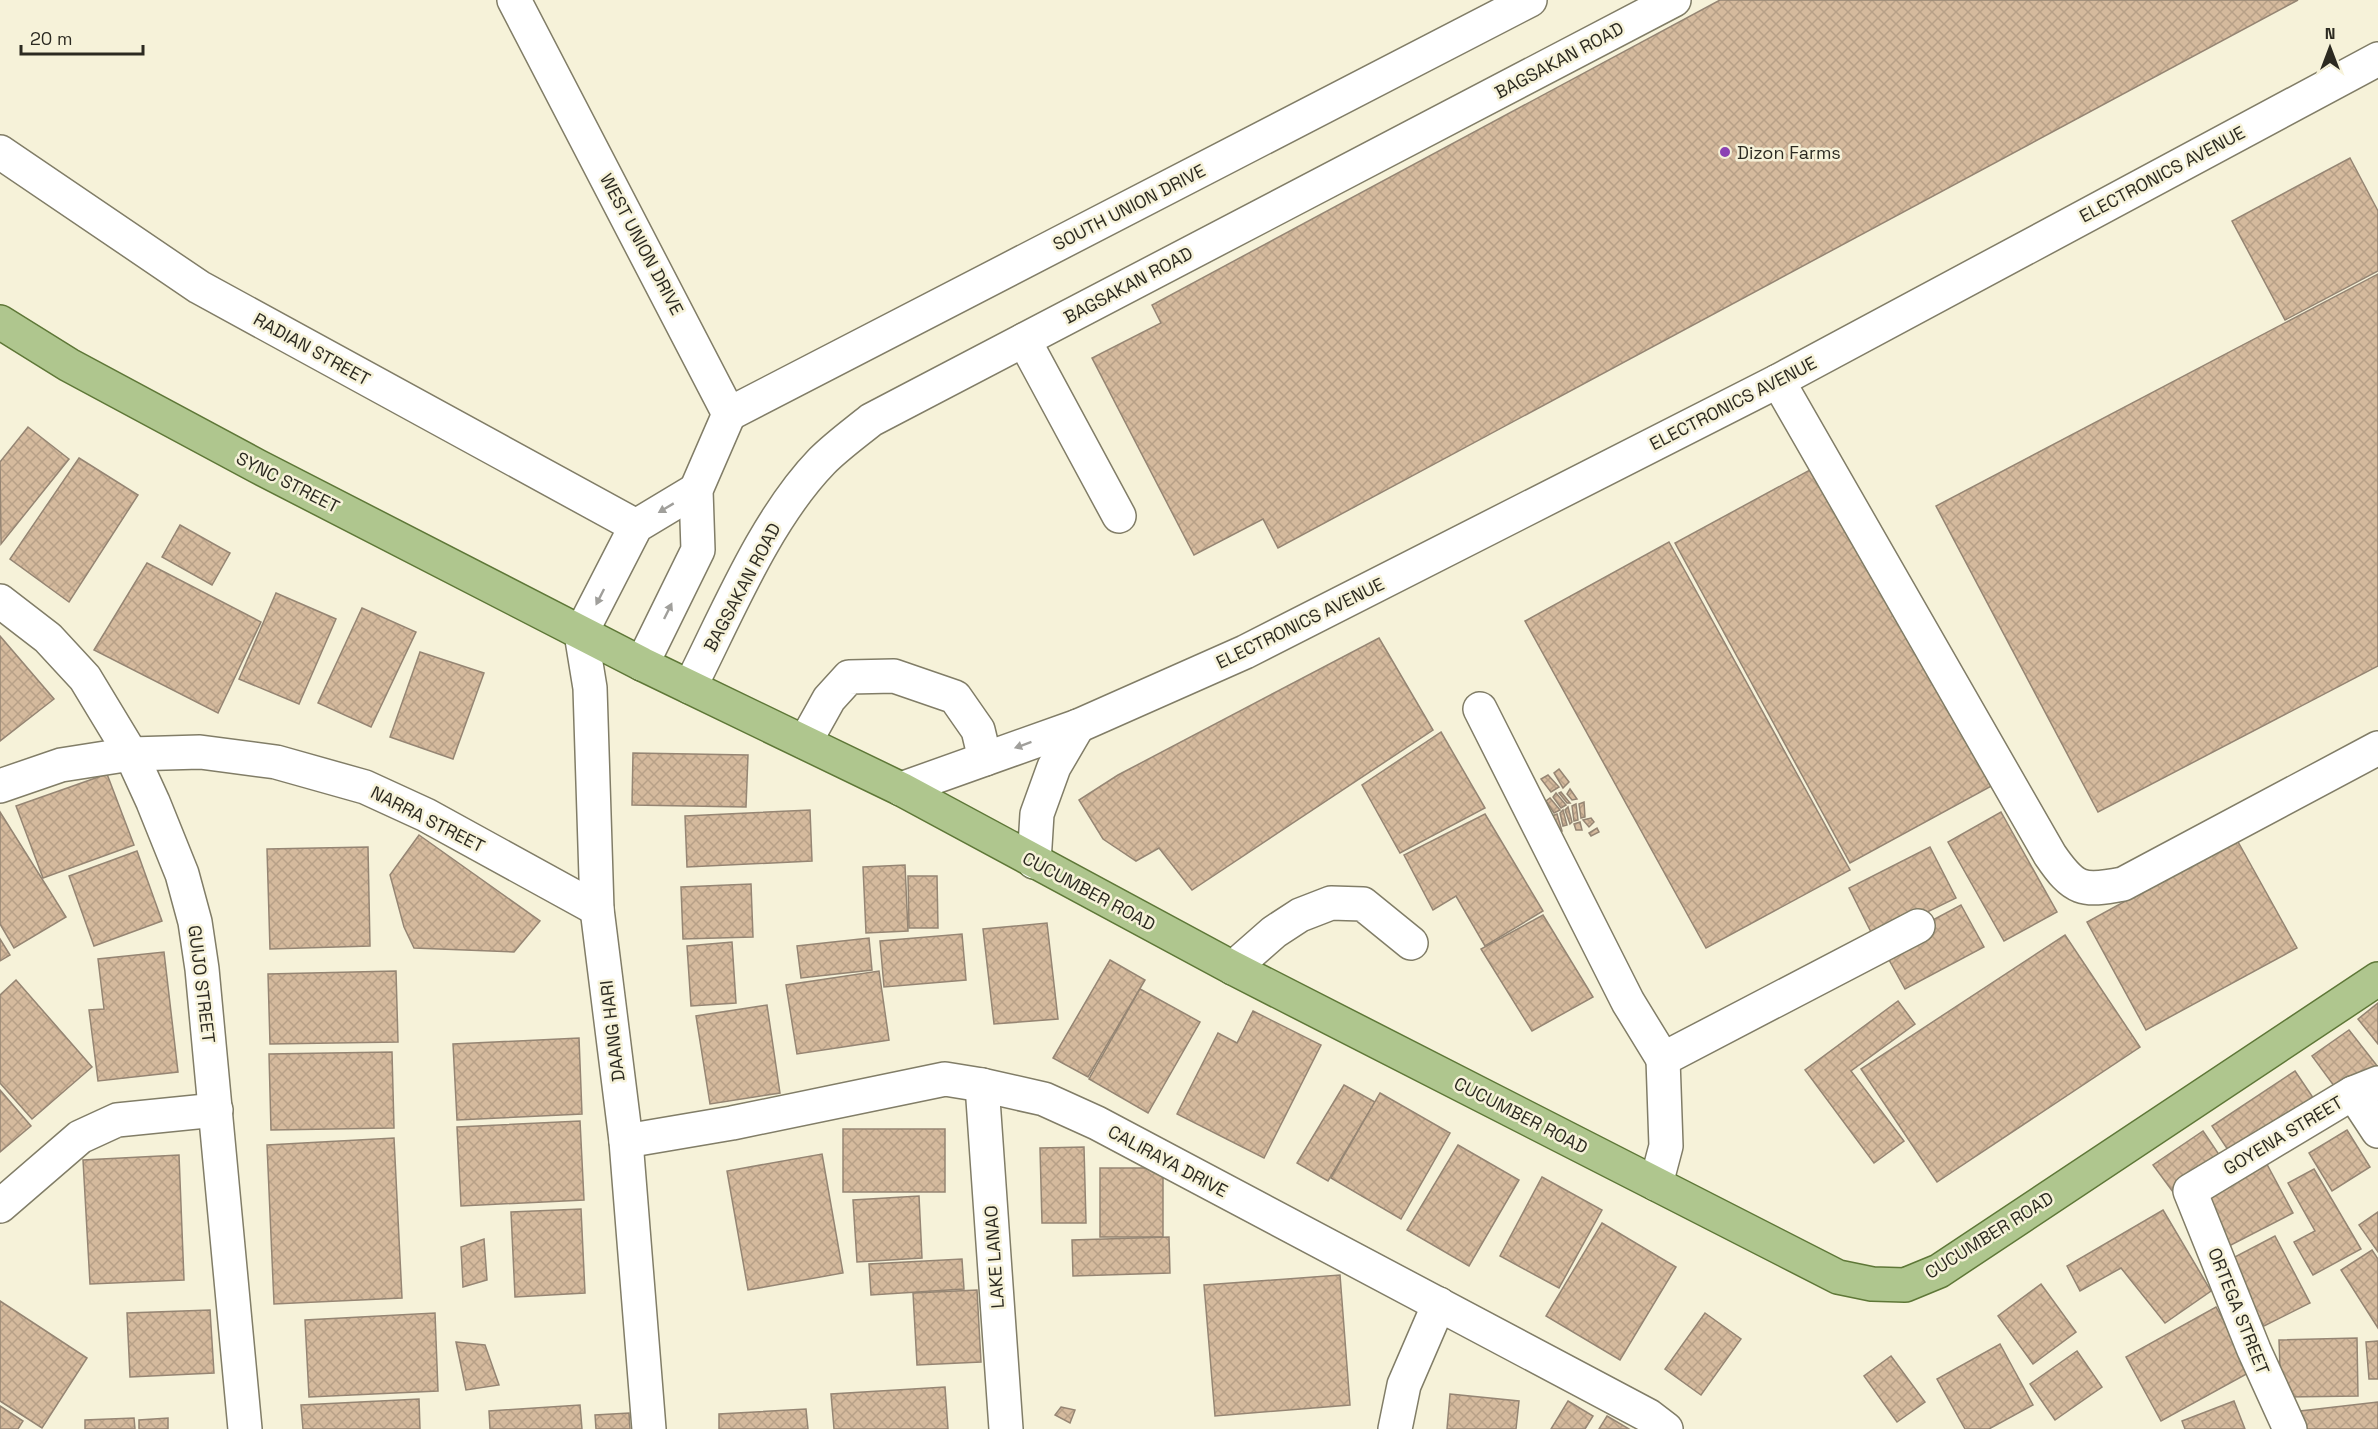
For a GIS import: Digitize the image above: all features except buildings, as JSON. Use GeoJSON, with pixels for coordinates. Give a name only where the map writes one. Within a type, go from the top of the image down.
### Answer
{"type":"FeatureCollection","features":[{"type":"Feature","properties":{"kind":"main road","name":"SYNC STREET"},"geometry":{"type":"LineString","coordinates":[[0,322],[69,365],[183,427],[642,664]]}},
{"type":"Feature","properties":{"kind":"main road","name":"CUCUMBER ROAD"},"geometry":{"type":"LineString","coordinates":[[642,664],[901,789],[1233,968],[1838,1277],[1872,1284],[1905,1285],[1939,1271],[2378,979]]}},
{"type":"Feature","properties":{"kind":"street","name":"WEST UNION DRIVE"},"geometry":{"type":"LineString","coordinates":[[514,0],[729,414]]}},
{"type":"Feature","properties":{"kind":"street","name":"SOUTH UNION DRIVE"},"geometry":{"type":"LineString","coordinates":[[729,414],[1530,0]]}},
{"type":"Feature","properties":{"kind":"street","name":"BAGSAKAN ROAD"},"geometry":{"type":"LineString","coordinates":[[690,687],[756,557],[789,501],[822,461],[871,420],[1674,0]]}},
{"type":"Feature","properties":{"kind":"street","name":"ELECTRONICS AVENUE"},"geometry":{"type":"LineString","coordinates":[[901,789],[1078,726],[1245,652],[1778,381],[2378,59]]}},
{"type":"Feature","properties":{"kind":"street","name":"RADIAN STREET"},"geometry":{"type":"LineString","coordinates":[[0,152],[198,287],[636,526]]}},
{"type":"Feature","properties":{"kind":"street"},"geometry":{"type":"LineString","coordinates":[[1024,340],[1119,516]]}},
{"type":"Feature","properties":{"kind":"street"},"geometry":{"type":"LineString","coordinates":[[1778,381],[2050,855],[2064,875],[2079,887],[2100,888],[2123,884],[2378,748]]}},
{"type":"Feature","properties":{"kind":"street"},"geometry":{"type":"LineString","coordinates":[[642,664],[698,550],[696,490],[729,414]]}},
{"type":"Feature","properties":{"kind":"street"},"geometry":{"type":"LineString","coordinates":[[581,633],[636,526],[696,490]]}},
{"type":"Feature","properties":{"kind":"street","name":"GUIJO STREET"},"geometry":{"type":"LineString","coordinates":[[0,601],[48,638],[85,678],[131,754],[182,874],[195,922],[202,969],[245,1429]]}},
{"type":"Feature","properties":{"kind":"street","name":"DAANG HARI"},"geometry":{"type":"LineString","coordinates":[[581,633],[590,688],[597,909],[626,1141],[649,1429]]}},
{"type":"Feature","properties":{"kind":"street"},"geometry":{"type":"LineString","coordinates":[[805,742],[829,699],[849,677],[894,676],[955,697],[978,730],[985,759]]}},
{"type":"Feature","properties":{"kind":"street"},"geometry":{"type":"LineString","coordinates":[[1480,710],[1628,1002],[1663,1059],[1666,1146],[1656,1184]]}},
{"type":"Feature","properties":{"kind":"street"},"geometry":{"type":"LineString","coordinates":[[1035,862],[1037,814],[1054,767],[1078,726]]}},
{"type":"Feature","properties":{"kind":"street","name":"NARRA STREET"},"geometry":{"type":"LineString","coordinates":[[0,786],[61,765],[131,754],[200,752],[276,762],[365,787],[426,815],[597,909]]}},
{"type":"Feature","properties":{"kind":"street"},"geometry":{"type":"LineString","coordinates":[[1233,968],[1274,932],[1300,915],[1331,903],[1363,904],[1411,943]]}},
{"type":"Feature","properties":{"kind":"street"},"geometry":{"type":"LineString","coordinates":[[1663,1059],[1918,926]]}},
{"type":"Feature","properties":{"kind":"street","name":"CALIRAYA DRIVE"},"geometry":{"type":"LineString","coordinates":[[626,1141],[732,1123],[945,1079],[982,1085],[1044,1100],[1097,1123],[1649,1416],[1666,1429]]}},
{"type":"Feature","properties":{"kind":"street","name":"LAKE LANAO"},"geometry":{"type":"LineString","coordinates":[[982,1085],[1006,1429]]}},
{"type":"Feature","properties":{"kind":"street"},"geometry":{"type":"LineString","coordinates":[[2366,1088],[2378,1131]]}},
{"type":"Feature","properties":{"kind":"street","name":"GOYENA STREET"},"geometry":{"type":"LineString","coordinates":[[2190,1191],[2366,1088]]}},
{"type":"Feature","properties":{"kind":"street"},"geometry":{"type":"LineString","coordinates":[[0,1206],[80,1137],[117,1120],[216,1110]]}},
{"type":"Feature","properties":{"kind":"street","name":"ORTEGA STREET"},"geometry":{"type":"LineString","coordinates":[[2190,1191],[2254,1350],[2290,1429]]}},
{"type":"Feature","properties":{"kind":"street"},"geometry":{"type":"LineString","coordinates":[[1395,1429],[1404,1385],[1439,1304]]}},
{"type":"Feature","properties":{"kind":"place","name":"Dizon Farms"},"geometry":{"type":"Point","coordinates":[1725,152]}}]}
